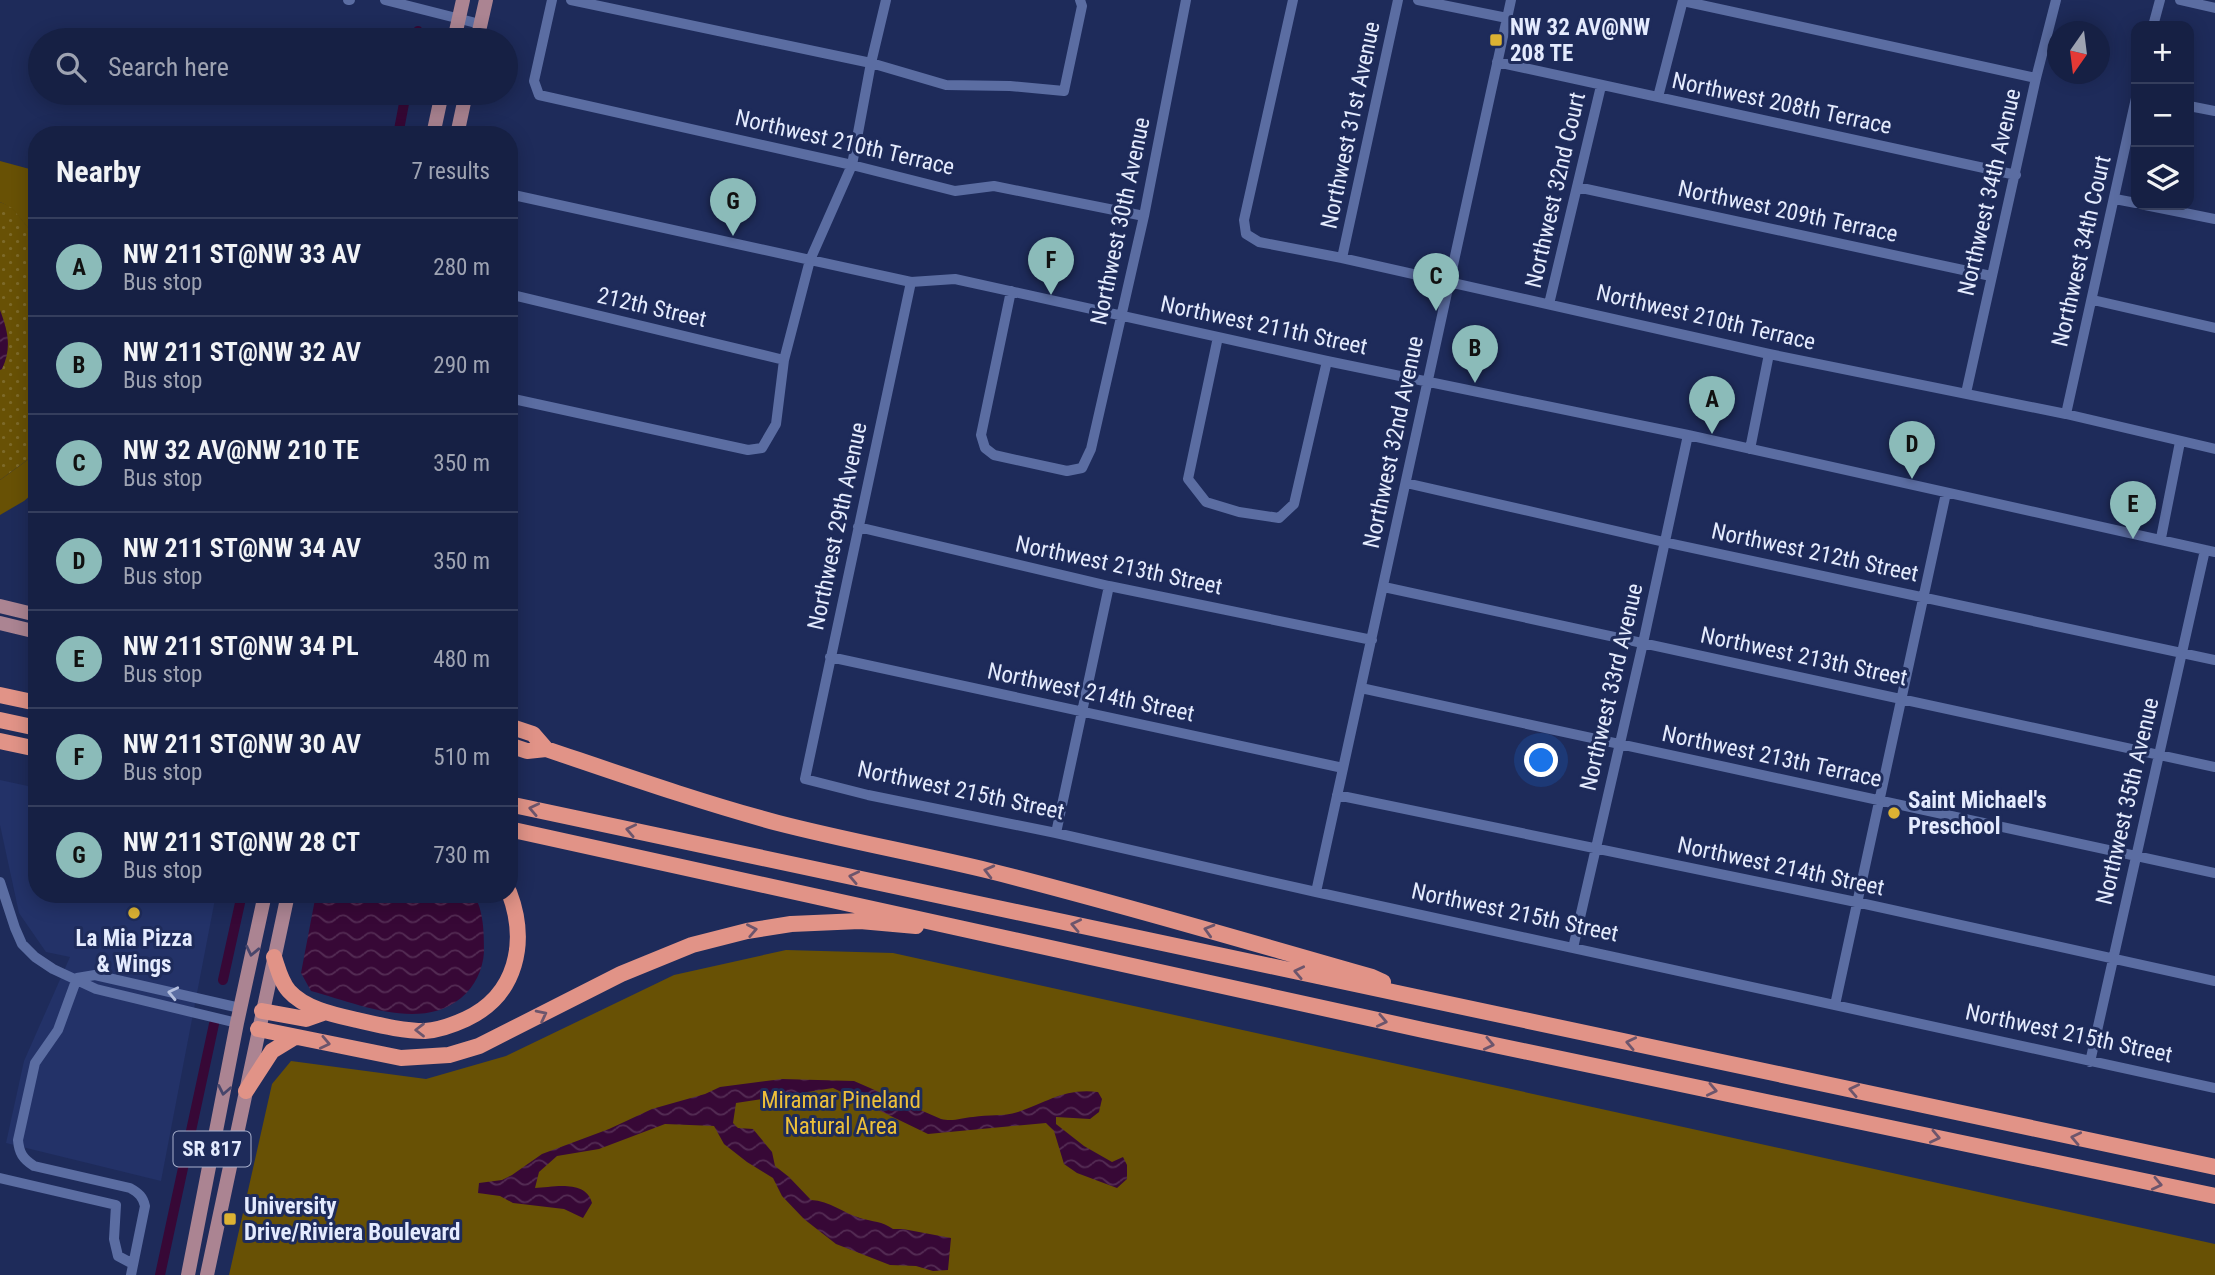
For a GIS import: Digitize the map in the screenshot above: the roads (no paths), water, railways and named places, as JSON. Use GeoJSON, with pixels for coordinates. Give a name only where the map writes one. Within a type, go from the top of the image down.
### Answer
{"type":"FeatureCollection","features":[{"type":"Feature","properties":{"kind":"highway"},"geometry":{"type":"LineString","coordinates":[[0,695],[28,701]]}},
{"type":"Feature","properties":{"kind":"highway"},"geometry":{"type":"LineString","coordinates":[[0,720],[28,726]]}},
{"type":"Feature","properties":{"kind":"highway"},"geometry":{"type":"LineString","coordinates":[[518,729],[533,734],[546,749]]}},
{"type":"Feature","properties":{"kind":"highway"},"geometry":{"type":"LineString","coordinates":[[0,741],[28,747]]}},
{"type":"Feature","properties":{"kind":"highway"},"geometry":{"type":"LineString","coordinates":[[518,748],[527,751],[546,749],[670,791],[779,823],[990,871],[1198,927],[1372,977],[1413,996]]}},
{"type":"Feature","properties":{"kind":"highway"},"geometry":{"type":"LineString","coordinates":[[518,806],[2215,1167]]}},
{"type":"Feature","properties":{"kind":"highway"},"geometry":{"type":"LineString","coordinates":[[518,831],[1436,1032],[2215,1196]]}},
{"type":"Feature","properties":{"kind":"highway"},"geometry":{"type":"LineString","coordinates":[[274,957],[291,993],[323,1013],[394,1028],[425,1031],[453,1024],[482,1010],[506,984],[518,950],[517,918],[512,903]]}},
{"type":"Feature","properties":{"kind":"highway"},"geometry":{"type":"LineString","coordinates":[[258,1029],[401,1058],[449,1055],[479,1046],[660,957],[692,945],[747,931],[827,921],[957,927]]}},
{"type":"Feature","properties":{"kind":"highway"},"geometry":{"type":"LineString","coordinates":[[262,1011],[306,1019],[323,1013]]}},
{"type":"Feature","properties":{"kind":"highway"},"geometry":{"type":"LineString","coordinates":[[246,1091],[272,1051],[295,1037]]}},
{"type":"Feature","properties":{"kind":"main road"},"geometry":{"type":"LineString","coordinates":[[457,28],[463,0]]}},
{"type":"Feature","properties":{"kind":"main road"},"geometry":{"type":"LineString","coordinates":[[479,28],[486,0]]}},
{"type":"Feature","properties":{"kind":"main road"},"geometry":{"type":"LineString","coordinates":[[435,126],[439,105]]}},
{"type":"Feature","properties":{"kind":"main road"},"geometry":{"type":"LineString","coordinates":[[459,126],[463,105]]}},
{"type":"Feature","properties":{"kind":"main road"},"geometry":{"type":"LineString","coordinates":[[0,606],[28,613]]}},
{"type":"Feature","properties":{"kind":"main road"},"geometry":{"type":"LineString","coordinates":[[0,624],[28,630]]}},
{"type":"Feature","properties":{"kind":"main road","name":"SR 817"},"geometry":{"type":"LineString","coordinates":[[188,1275],[263,903]]}},
{"type":"Feature","properties":{"kind":"main road","name":"SR 817"},"geometry":{"type":"LineString","coordinates":[[207,1275],[286,903]]}},
{"type":"Feature","properties":{"kind":"main road"},"geometry":{"type":"LineString","coordinates":[[240,1008],[262,1011]]}},
{"type":"Feature","properties":{"kind":"main road"},"geometry":{"type":"LineString","coordinates":[[237,1023],[258,1029]]}},
{"type":"Feature","properties":{"kind":"street"},"geometry":{"type":"LineString","coordinates":[[385,0],[480,24]]}},
{"type":"Feature","properties":{"kind":"street","name":"Northwest 210th Terrace"},"geometry":{"type":"LineString","coordinates":[[552,0],[534,82],[538,95],[852,165],[955,191],[994,186],[1144,216]]}},
{"type":"Feature","properties":{"kind":"street"},"geometry":{"type":"LineString","coordinates":[[570,0],[871,63],[946,85],[1010,86],[1064,91],[1082,6],[1080,0]]}},
{"type":"Feature","properties":{"kind":"street"},"geometry":{"type":"LineString","coordinates":[[518,400],[748,450],[762,448],[776,424],[784,360],[810,260],[852,165],[886,0]]}},
{"type":"Feature","properties":{"kind":"street","name":"Northwest 30th Avenue"},"geometry":{"type":"LineString","coordinates":[[1011,291],[981,435],[985,448],[994,455],[1067,471],[1082,468],[1091,449],[1144,216],[1186,0]]}},
{"type":"Feature","properties":{"kind":"street","name":"Northwest 210th Terrace"},"geometry":{"type":"LineString","coordinates":[[1293,0],[1244,220],[1246,234],[1259,242],[1342,258],[1769,354],[2066,414],[2215,449]]}},
{"type":"Feature","properties":{"kind":"street","name":"Northwest 31st Avenue"},"geometry":{"type":"LineString","coordinates":[[1342,258],[1398,0]]}},
{"type":"Feature","properties":{"kind":"street"},"geometry":{"type":"LineString","coordinates":[[1418,0],[1507,18]]}},
{"type":"Feature","properties":{"kind":"street","name":"Northwest 32nd Avenue"},"geometry":{"type":"LineString","coordinates":[[1316,892],[1511,0]]}},
{"type":"Feature","properties":{"kind":"street"},"geometry":{"type":"LineString","coordinates":[[1658,97],[1683,0],[2036,78]]}},
{"type":"Feature","properties":{"kind":"street","name":"Northwest 34th Avenue"},"geometry":{"type":"LineString","coordinates":[[1966,393],[2056,0]]}},
{"type":"Feature","properties":{"kind":"street"},"geometry":{"type":"LineString","coordinates":[[2154,21],[2160,0]]}},
{"type":"Feature","properties":{"kind":"street"},"geometry":{"type":"LineString","coordinates":[[2180,0],[2215,8]]}},
{"type":"Feature","properties":{"kind":"street","name":"Northwest 208th Terrace"},"geometry":{"type":"LineString","coordinates":[[1497,62],[2016,175]]}},
{"type":"Feature","properties":{"kind":"street","name":"Northwest 32nd Court"},"geometry":{"type":"LineString","coordinates":[[1549,304],[1601,86]]}},
{"type":"Feature","properties":{"kind":"street"},"geometry":{"type":"LineString","coordinates":[[2194,107],[2215,111]]}},
{"type":"Feature","properties":{"kind":"street","name":"Northwest 34th Court"},"geometry":{"type":"LineString","coordinates":[[2066,414],[2131,122]]}},
{"type":"Feature","properties":{"kind":"street","name":"Northwest 209th Terrace"},"geometry":{"type":"LineString","coordinates":[[1577,187],[1991,276]]}},
{"type":"Feature","properties":{"kind":"street","name":"Northwest 211th Street"},"geometry":{"type":"LineString","coordinates":[[518,196],[911,282],[955,279],[1327,361],[1688,435],[2210,551]]}},
{"type":"Feature","properties":{"kind":"street"},"geometry":{"type":"LineString","coordinates":[[2115,199],[2131,202]]}},
{"type":"Feature","properties":{"kind":"street"},"geometry":{"type":"LineString","coordinates":[[2170,210],[2215,219]]}},
{"type":"Feature","properties":{"kind":"street","name":"Northwest 29th Avenue"},"geometry":{"type":"LineString","coordinates":[[805,779],[911,282]]}},
{"type":"Feature","properties":{"kind":"street","name":"212th Street"},"geometry":{"type":"LineString","coordinates":[[518,296],[784,360]]}},
{"type":"Feature","properties":{"kind":"street"},"geometry":{"type":"LineString","coordinates":[[2093,300],[2215,328]]}},
{"type":"Feature","properties":{"kind":"street"},"geometry":{"type":"LineString","coordinates":[[1218,337],[1188,479],[1206,502],[1239,512],[1279,518],[1294,505],[1327,361]]}},
{"type":"Feature","properties":{"kind":"street"},"geometry":{"type":"LineString","coordinates":[[1750,449],[1769,354]]}},
{"type":"Feature","properties":{"kind":"street","name":"Northwest 33rd Avenue"},"geometry":{"type":"LineString","coordinates":[[1573,948],[1688,435]]}},
{"type":"Feature","properties":{"kind":"street"},"geometry":{"type":"LineString","coordinates":[[2161,538],[2180,442]]}},
{"type":"Feature","properties":{"kind":"street","name":"Northwest 212th Street"},"geometry":{"type":"LineString","coordinates":[[1406,483],[1664,542],[2215,660]]}},
{"type":"Feature","properties":{"kind":"street"},"geometry":{"type":"LineString","coordinates":[[1835,1005],[1946,493]]}},
{"type":"Feature","properties":{"kind":"street","name":"Northwest 213th Street"},"geometry":{"type":"LineString","coordinates":[[858,527],[1109,586],[1372,640]]}},
{"type":"Feature","properties":{"kind":"street","name":"Northwest 35th Avenue"},"geometry":{"type":"LineString","coordinates":[[2090,1062],[2182,653],[2210,551]]}},
{"type":"Feature","properties":{"kind":"street"},"geometry":{"type":"LineString","coordinates":[[1056,833],[1109,586]]}},
{"type":"Feature","properties":{"kind":"street","name":"Northwest 213th Street"},"geometry":{"type":"LineString","coordinates":[[1384,587],[2215,767]]}},
{"type":"Feature","properties":{"kind":"street","name":"Northwest 214th Street"},"geometry":{"type":"LineString","coordinates":[[830,657],[1343,768]]}},
{"type":"Feature","properties":{"kind":"street","name":"Northwest 213th Terrace"},"geometry":{"type":"LineString","coordinates":[[1361,688],[2215,873]]}},
{"type":"Feature","properties":{"kind":"street","name":"Northwest 215th Street"},"geometry":{"type":"LineString","coordinates":[[805,779],[868,795],[1056,833],[2215,1088]]}},
{"type":"Feature","properties":{"kind":"street","name":"Northwest 214th Street"},"geometry":{"type":"LineString","coordinates":[[1337,795],[1856,902],[2215,982]]}},
{"type":"Feature","properties":{"kind":"street"},"geometry":{"type":"LineString","coordinates":[[0,882],[22,944],[44,963],[96,989],[237,1023]]}},
{"type":"Feature","properties":{"kind":"street"},"geometry":{"type":"LineString","coordinates":[[77,978],[95,975],[240,1008]]}},
{"type":"Feature","properties":{"kind":"street"},"geometry":{"type":"LineString","coordinates":[[77,978],[58,1030],[35,1063],[18,1140],[19,1150],[24,1159],[34,1166],[138,1192],[145,1206],[132,1270]]}},
{"type":"Feature","properties":{"kind":"street"},"geometry":{"type":"LineString","coordinates":[[0,1178],[116,1205],[114,1239],[118,1256],[132,1270]]}},
{"type":"Feature","properties":{"kind":"water"},"geometry":{"type":"Polygon","coordinates":[[[0,310],[7,332],[8,347],[0,370],[0,310]]]}},
{"type":"Feature","properties":{"kind":"water"},"geometry":{"type":"Polygon","coordinates":[[[314,903],[478,903],[484,937],[480,971],[470,989],[445,1008],[427,1013],[407,1014],[367,1007],[311,991],[301,973],[314,903]]]}},
{"type":"Feature","properties":{"kind":"water"},"geometry":{"type":"Polygon","coordinates":[[[782,1079],[854,1081],[941,1119],[949,1120],[1012,1114],[1066,1094],[1098,1092],[1102,1099],[1099,1112],[1090,1119],[1056,1117],[1056,1124],[1084,1146],[1112,1162],[1123,1157],[1127,1165],[1127,1179],[1117,1188],[1077,1173],[1064,1164],[1054,1131],[1046,1123],[928,1134],[833,1088],[736,1103],[733,1123],[738,1128],[753,1129],[772,1152],[775,1166],[811,1200],[893,1229],[951,1238],[948,1270],[933,1271],[916,1266],[890,1265],[836,1244],[804,1219],[782,1196],[773,1178],[724,1144],[714,1126],[665,1124],[599,1149],[557,1156],[539,1172],[535,1188],[568,1186],[583,1190],[592,1203],[583,1218],[564,1209],[513,1203],[500,1196],[478,1193],[479,1183],[502,1180],[542,1154],[609,1129],[652,1109],[720,1087],[782,1079]]]}},
{"type":"Feature","properties":{"kind":"waterway"},"geometry":{"type":"LineString","coordinates":[[400,126],[404,105]]}},
{"type":"Feature","properties":{"kind":"waterway"},"geometry":{"type":"LineString","coordinates":[[223,980],[240,903]]}},
{"type":"Feature","properties":{"kind":"waterway"},"geometry":{"type":"LineString","coordinates":[[160,1275],[214,1024]]}},
{"type":"Feature","properties":{"kind":"place","name":"NW 32 AV@NW 208 TE"},"geometry":{"type":"Point","coordinates":[1496,40]}},
{"type":"Feature","properties":{"kind":"place","name":"NW 211 ST@NW 28 CT"},"geometry":{"type":"Point","coordinates":[733,236]}},
{"type":"Feature","properties":{"kind":"place","name":"NW 211 ST@NW 30 AV"},"geometry":{"type":"Point","coordinates":[1051,295]}},
{"type":"Feature","properties":{"kind":"place","name":"NW 32 AV@NW 210 TE"},"geometry":{"type":"Point","coordinates":[1436,311]}},
{"type":"Feature","properties":{"kind":"place","name":"NW 211 ST@NW 32 AV"},"geometry":{"type":"Point","coordinates":[1475,383]}},
{"type":"Feature","properties":{"kind":"place","name":"NW 211 ST@NW 33 AV"},"geometry":{"type":"Point","coordinates":[1712,434]}},
{"type":"Feature","properties":{"kind":"place","name":"NW 211 ST@NW 34 AV"},"geometry":{"type":"Point","coordinates":[1912,479]}},
{"type":"Feature","properties":{"kind":"place","name":"NW 211 ST@NW 34 PL"},"geometry":{"type":"Point","coordinates":[2133,539]}},
{"type":"Feature","properties":{"kind":"place","name":"Saint Michael's Preschool"},"geometry":{"type":"Point","coordinates":[1894,813]}},
{"type":"Feature","properties":{"kind":"place","name":"La Mia Pizza & Wings"},"geometry":{"type":"Point","coordinates":[134,913]}},
{"type":"Feature","properties":{"kind":"place","name":"University Drive/Riviera Boulevard"},"geometry":{"type":"Point","coordinates":[230,1219]}},
{"type":"Feature","properties":{"kind":"park label","name":"Miramar Pineland Natural Area"},"geometry":{"type":"Point","coordinates":[841,1113]}}]}
